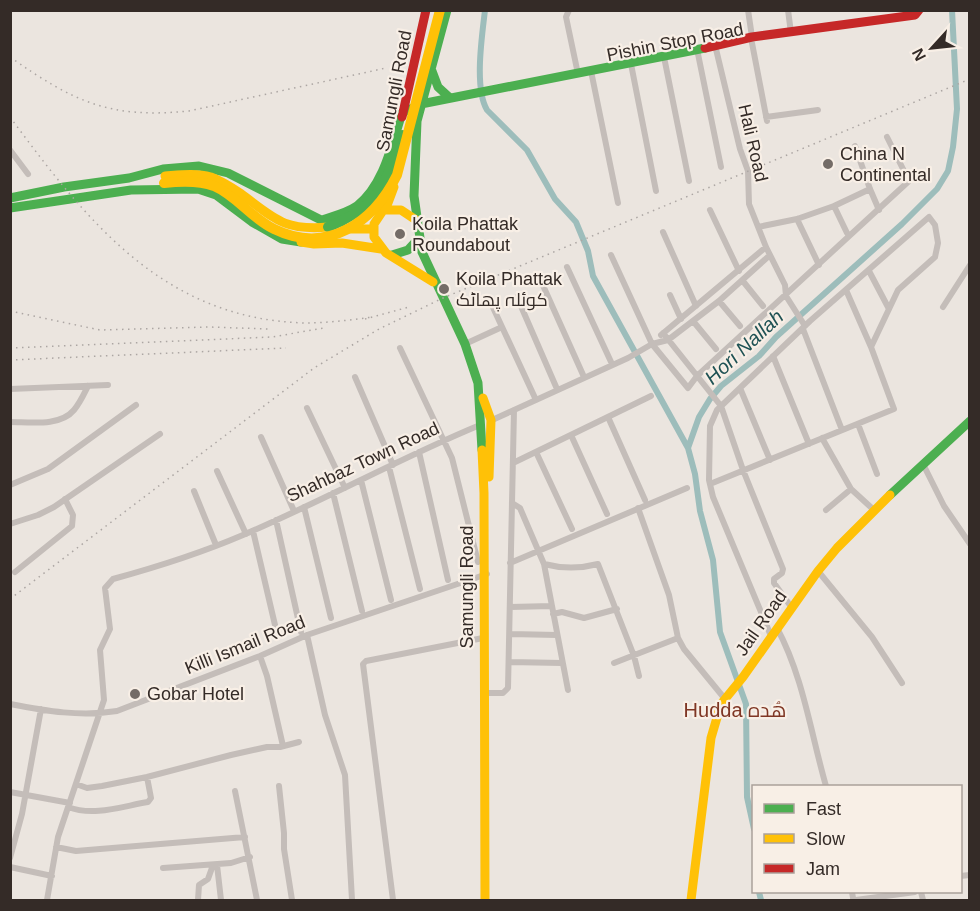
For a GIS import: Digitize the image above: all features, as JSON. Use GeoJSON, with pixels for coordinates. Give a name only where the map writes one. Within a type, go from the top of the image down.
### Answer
{"type":"FeatureCollection","features":[{"type":"Feature","properties":{"kind":"main road","name":"Samungli Road"},"geometry":{"type":"LineString","coordinates":[[373,229],[376,219],[391,197],[394,186],[402,113],[426,10]]}},
{"type":"Feature","properties":{"kind":"main road"},"geometry":{"type":"LineString","coordinates":[[10,208],[192,174],[216,179],[241,194],[273,219],[296,228],[328,227],[358,213],[372,202],[390,174],[411,104],[433,10]]}},
{"type":"Feature","properties":{"kind":"main road"},"geometry":{"type":"LineString","coordinates":[[162,179],[194,181],[217,187],[265,224],[287,234],[321,237],[341,232],[362,221],[386,199],[397,175],[440,10]]}},
{"type":"Feature","properties":{"kind":"main road","name":"Samungli Road"},"geometry":{"type":"LineString","coordinates":[[447,10],[420,110],[414,156],[416,220],[425,259],[465,344],[478,383],[486,423],[484,493],[491,900]]}},
{"type":"Feature","properties":{"kind":"main road","name":"Pishin Stop Road"},"geometry":{"type":"LineString","coordinates":[[496,92],[665,59],[716,46],[915,15],[919,10]]}},
{"type":"Feature","properties":{"kind":"main road","name":"Pishin Stop Road"},"geometry":{"type":"LineString","coordinates":[[791,34],[912,22],[923,17],[927,10]]}},
{"type":"Feature","properties":{"kind":"main road"},"geometry":{"type":"LineString","coordinates":[[432,71],[438,87],[450,98]]}},
{"type":"Feature","properties":{"kind":"main road","name":"Pishin Stop Road"},"geometry":{"type":"LineString","coordinates":[[496,92],[578,74],[591,74]]}},
{"type":"Feature","properties":{"kind":"main road"},"geometry":{"type":"LineString","coordinates":[[420,110],[450,98],[481,92],[496,92]]}},
{"type":"Feature","properties":{"kind":"main road"},"geometry":{"type":"LineString","coordinates":[[322,220],[349,212],[368,197],[377,182],[402,113],[447,105],[496,92]]}},
{"type":"Feature","properties":{"kind":"main road"},"geometry":{"type":"LineString","coordinates":[[130,184],[163,169],[188,166],[209,167],[228,173],[322,220],[348,230],[373,229],[381,249]]}},
{"type":"Feature","properties":{"kind":"main road"},"geometry":{"type":"LineString","coordinates":[[10,198],[64,187],[130,184],[198,189],[216,195],[252,222],[282,239],[314,244],[342,243],[381,249],[436,284]]}},
{"type":"Feature","properties":{"kind":"main road"},"geometry":{"type":"LineString","coordinates":[[383,210],[401,210],[416,220]]}},
{"type":"Feature","properties":{"kind":"main road"},"geometry":{"type":"LineString","coordinates":[[392,255],[405,253],[416,244],[419,238]]}},
{"type":"Feature","properties":{"kind":"main road","name":"Jail Road"},"geometry":{"type":"LineString","coordinates":[[691,900],[711,738],[718,710],[724,699],[743,677],[818,570],[837,548],[969,421]]}},
{"type":"Feature","properties":{"kind":"main road","name":"Samungli Road"},"geometry":{"type":"LineString","coordinates":[[485,574],[483,638],[487,693],[485,900]]}},
{"type":"Feature","properties":{"kind":"street"},"geometry":{"type":"LineString","coordinates":[[569,10],[566,17],[578,74]]}},
{"type":"Feature","properties":{"kind":"street"},"geometry":{"type":"LineString","coordinates":[[748,10],[767,119],[818,110]]}},
{"type":"Feature","properties":{"kind":"street"},"geometry":{"type":"LineString","coordinates":[[788,10],[791,34]]}},
{"type":"Feature","properties":{"kind":"street","name":"Hali Road"},"geometry":{"type":"LineString","coordinates":[[716,46],[740,149],[748,171],[749,204],[766,247],[785,285],[786,296],[803,325],[842,430]]}},
{"type":"Feature","properties":{"kind":"street"},"geometry":{"type":"LineString","coordinates":[[697,51],[721,167]]}},
{"type":"Feature","properties":{"kind":"street"},"geometry":{"type":"LineString","coordinates":[[665,59],[690,181]]}},
{"type":"Feature","properties":{"kind":"street"},"geometry":{"type":"LineString","coordinates":[[631,65],[657,191]]}},
{"type":"Feature","properties":{"kind":"street"},"geometry":{"type":"LineString","coordinates":[[591,74],[618,204]]}},
{"type":"Feature","properties":{"kind":"street"},"geometry":{"type":"LineString","coordinates":[[611,255],[654,343],[688,388],[697,376],[909,181],[887,137]]}},
{"type":"Feature","properties":{"kind":"street"},"geometry":{"type":"LineString","coordinates":[[855,146],[879,210]]}},
{"type":"Feature","properties":{"kind":"street"},"geometry":{"type":"LineString","coordinates":[[10,150],[28,174]]}},
{"type":"Feature","properties":{"kind":"street"},"geometry":{"type":"LineString","coordinates":[[758,227],[797,219],[834,206],[870,189]]}},
{"type":"Feature","properties":{"kind":"street"},"geometry":{"type":"LineString","coordinates":[[834,206],[847,233]]}},
{"type":"Feature","properties":{"kind":"street"},"geometry":{"type":"LineString","coordinates":[[710,210],[739,271]]}},
{"type":"Feature","properties":{"kind":"street"},"geometry":{"type":"LineString","coordinates":[[826,785],[786,644],[774,632],[723,523],[710,484],[710,426],[721,406],[803,325],[869,271],[929,217],[935,225],[938,243],[935,257],[898,290],[872,347]]}},
{"type":"Feature","properties":{"kind":"street"},"geometry":{"type":"LineString","coordinates":[[797,219],[819,265]]}},
{"type":"Feature","properties":{"kind":"street"},"geometry":{"type":"LineString","coordinates":[[663,232],[696,306]]}},
{"type":"Feature","properties":{"kind":"street"},"geometry":{"type":"LineString","coordinates":[[654,343],[766,247]]}},
{"type":"Feature","properties":{"kind":"street"},"geometry":{"type":"LineString","coordinates":[[668,340],[719,301],[770,255]]}},
{"type":"Feature","properties":{"kind":"street"},"geometry":{"type":"LineString","coordinates":[[943,307],[969,265]]}},
{"type":"Feature","properties":{"kind":"street"},"geometry":{"type":"LineString","coordinates":[[567,267],[612,364]]}},
{"type":"Feature","properties":{"kind":"street"},"geometry":{"type":"LineString","coordinates":[[869,271],[889,309]]}},
{"type":"Feature","properties":{"kind":"street"},"geometry":{"type":"LineString","coordinates":[[742,280],[763,306]]}},
{"type":"Feature","properties":{"kind":"street"},"geometry":{"type":"LineString","coordinates":[[541,281],[584,377]]}},
{"type":"Feature","properties":{"kind":"street"},"geometry":{"type":"LineString","coordinates":[[710,484],[894,409],[872,347],[846,290]]}},
{"type":"Feature","properties":{"kind":"street"},"geometry":{"type":"LineString","coordinates":[[670,295],[681,319]]}},
{"type":"Feature","properties":{"kind":"street"},"geometry":{"type":"LineString","coordinates":[[517,297],[557,389]]}},
{"type":"Feature","properties":{"kind":"street"},"geometry":{"type":"LineString","coordinates":[[490,301],[536,400]]}},
{"type":"Feature","properties":{"kind":"street"},"geometry":{"type":"LineString","coordinates":[[719,301],[740,326]]}},
{"type":"Feature","properties":{"kind":"street"},"geometry":{"type":"LineString","coordinates":[[693,321],[716,350]]}},
{"type":"Feature","properties":{"kind":"street"},"geometry":{"type":"LineString","coordinates":[[465,344],[502,327]]}},
{"type":"Feature","properties":{"kind":"street"},"geometry":{"type":"LineString","coordinates":[[663,333],[721,406],[743,470],[783,569],[782,573],[774,579],[774,583],[792,608]]}},
{"type":"Feature","properties":{"kind":"street","name":"Shahbaz Town Road"},"geometry":{"type":"LineString","coordinates":[[98,714],[104,700],[100,650],[110,629],[105,588],[113,579],[161,566],[249,532],[443,440],[486,423],[628,358],[645,347],[668,340]]}},
{"type":"Feature","properties":{"kind":"street"},"geometry":{"type":"LineString","coordinates":[[400,348],[452,458],[478,562]]}},
{"type":"Feature","properties":{"kind":"street"},"geometry":{"type":"LineString","coordinates":[[773,356],[809,444]]}},
{"type":"Feature","properties":{"kind":"street"},"geometry":{"type":"LineString","coordinates":[[355,377],[391,466],[420,589]]}},
{"type":"Feature","properties":{"kind":"street"},"geometry":{"type":"LineString","coordinates":[[10,389],[108,385]]}},
{"type":"Feature","properties":{"kind":"street"},"geometry":{"type":"LineString","coordinates":[[10,422],[46,422],[64,417],[75,410],[88,386]]}},
{"type":"Feature","properties":{"kind":"street"},"geometry":{"type":"LineString","coordinates":[[740,388],[770,460]]}},
{"type":"Feature","properties":{"kind":"street"},"geometry":{"type":"LineString","coordinates":[[513,463],[651,396]]}},
{"type":"Feature","properties":{"kind":"street"},"geometry":{"type":"LineString","coordinates":[[10,486],[48,469],[136,405]]}},
{"type":"Feature","properties":{"kind":"street"},"geometry":{"type":"LineString","coordinates":[[307,408],[345,488]]}},
{"type":"Feature","properties":{"kind":"street"},"geometry":{"type":"LineString","coordinates":[[487,693],[503,693],[508,688],[514,410]]}},
{"type":"Feature","properties":{"kind":"street"},"geometry":{"type":"LineString","coordinates":[[608,417],[645,500]]}},
{"type":"Feature","properties":{"kind":"street"},"geometry":{"type":"LineString","coordinates":[[858,424],[877,474]]}},
{"type":"Feature","properties":{"kind":"street"},"geometry":{"type":"LineString","coordinates":[[10,524],[38,515],[65,499],[160,434]]}},
{"type":"Feature","properties":{"kind":"street"},"geometry":{"type":"LineString","coordinates":[[571,435],[607,514]]}},
{"type":"Feature","properties":{"kind":"street"},"geometry":{"type":"LineString","coordinates":[[261,437],[294,511]]}},
{"type":"Feature","properties":{"kind":"street"},"geometry":{"type":"LineString","coordinates":[[822,438],[851,489],[876,512]]}},
{"type":"Feature","properties":{"kind":"street"},"geometry":{"type":"LineString","coordinates":[[419,452],[448,580]]}},
{"type":"Feature","properties":{"kind":"street"},"geometry":{"type":"LineString","coordinates":[[536,452],[572,529]]}},
{"type":"Feature","properties":{"kind":"street"},"geometry":{"type":"LineString","coordinates":[[923,464],[944,506],[969,544]]}},
{"type":"Feature","properties":{"kind":"street"},"geometry":{"type":"LineString","coordinates":[[217,471],[249,532],[275,625]]}},
{"type":"Feature","properties":{"kind":"street"},"geometry":{"type":"LineString","coordinates":[[361,480],[391,600]]}},
{"type":"Feature","properties":{"kind":"street"},"geometry":{"type":"LineString","coordinates":[[510,563],[687,488]]}},
{"type":"Feature","properties":{"kind":"street"},"geometry":{"type":"LineString","coordinates":[[826,510],[851,489]]}},
{"type":"Feature","properties":{"kind":"street"},"geometry":{"type":"LineString","coordinates":[[195,491],[216,545]]}},
{"type":"Feature","properties":{"kind":"street"},"geometry":{"type":"LineString","coordinates":[[333,493],[362,611]]}},
{"type":"Feature","properties":{"kind":"street"},"geometry":{"type":"LineString","coordinates":[[15,572],[72,526],[73,515],[65,499]]}},
{"type":"Feature","properties":{"kind":"street"},"geometry":{"type":"LineString","coordinates":[[512,503],[520,508],[544,564],[568,690]]}},
{"type":"Feature","properties":{"kind":"street"},"geometry":{"type":"LineString","coordinates":[[304,507],[331,618]]}},
{"type":"Feature","properties":{"kind":"street"},"geometry":{"type":"LineString","coordinates":[[638,508],[669,595],[678,638],[684,649],[724,699]]}},
{"type":"Feature","properties":{"kind":"street"},"geometry":{"type":"LineString","coordinates":[[276,520],[325,715],[345,775],[352,900]]}},
{"type":"Feature","properties":{"kind":"street"},"geometry":{"type":"LineString","coordinates":[[544,564],[561,569],[582,568],[598,564],[634,656],[639,676]]}},
{"type":"Feature","properties":{"kind":"street"},"geometry":{"type":"LineString","coordinates":[[818,570],[872,637],[902,683]]}},
{"type":"Feature","properties":{"kind":"street","name":"Killi Ismail Road"},"geometry":{"type":"LineString","coordinates":[[10,704],[78,714],[117,711],[260,656],[304,633],[485,574]]}},
{"type":"Feature","properties":{"kind":"street"},"geometry":{"type":"LineString","coordinates":[[510,607],[552,610],[584,618],[616,609]]}},
{"type":"Feature","properties":{"kind":"street"},"geometry":{"type":"LineString","coordinates":[[510,634],[557,635]]}},
{"type":"Feature","properties":{"kind":"street"},"geometry":{"type":"LineString","coordinates":[[393,900],[363,664],[366,661],[483,638]]}},
{"type":"Feature","properties":{"kind":"street"},"geometry":{"type":"LineString","coordinates":[[614,663],[678,638]]}},
{"type":"Feature","properties":{"kind":"street"},"geometry":{"type":"LineString","coordinates":[[260,656],[267,676],[283,746]]}},
{"type":"Feature","properties":{"kind":"street"},"geometry":{"type":"LineString","coordinates":[[509,662],[562,663]]}},
{"type":"Feature","properties":{"kind":"street"},"geometry":{"type":"LineString","coordinates":[[10,858],[41,709]]}},
{"type":"Feature","properties":{"kind":"street"},"geometry":{"type":"LineString","coordinates":[[46,900],[69,805],[98,714]]}},
{"type":"Feature","properties":{"kind":"street"},"geometry":{"type":"LineString","coordinates":[[76,784],[87,788],[147,777],[231,755],[299,741]]}},
{"type":"Feature","properties":{"kind":"street"},"geometry":{"type":"LineString","coordinates":[[10,792],[69,805],[84,811],[121,808],[148,802],[151,798],[147,777]]}},
{"type":"Feature","properties":{"kind":"street"},"geometry":{"type":"LineString","coordinates":[[279,786],[284,849],[292,900]]}},
{"type":"Feature","properties":{"kind":"street"},"geometry":{"type":"LineString","coordinates":[[236,791],[257,900]]}},
{"type":"Feature","properties":{"kind":"street"},"geometry":{"type":"LineString","coordinates":[[57,848],[76,851],[245,837]]}},
{"type":"Feature","properties":{"kind":"street"},"geometry":{"type":"LineString","coordinates":[[163,868],[231,863],[250,857]]}},
{"type":"Feature","properties":{"kind":"street"},"geometry":{"type":"LineString","coordinates":[[198,900],[199,885],[208,879],[215,865]]}},
{"type":"Feature","properties":{"kind":"street"},"geometry":{"type":"LineString","coordinates":[[215,865],[221,900]]}},
{"type":"Feature","properties":{"kind":"street"},"geometry":{"type":"LineString","coordinates":[[10,867],[52,876]]}},
{"type":"Feature","properties":{"kind":"street"},"geometry":{"type":"LineString","coordinates":[[853,895],[871,899],[904,893]]}},
{"type":"Feature","properties":{"kind":"waterway"},"geometry":{"type":"LineString","coordinates":[[485,10],[480,76],[483,100],[487,110],[527,150],[555,199],[576,222],[588,251],[593,276],[688,448]]}},
{"type":"Feature","properties":{"kind":"waterway","name":"Hori Nallah"},"geometry":{"type":"LineString","coordinates":[[752,820],[747,797],[746,704],[720,632],[713,560],[700,511],[695,474],[688,448],[699,417],[721,386],[759,356],[776,337],[902,224],[937,189],[948,171],[957,109],[952,10]]}},
{"type":"Feature","properties":{"kind":"waterway","name":"Hori Nallah"},"geometry":{"type":"LineString","coordinates":[[759,893],[761,900]]}},
{"type":"Feature","properties":{"kind":"railway"},"geometry":{"type":"LineString","coordinates":[[10,57],[54,86],[94,104],[137,112],[161,113],[189,111],[386,68]]}},
{"type":"Feature","properties":{"kind":"railway"},"geometry":{"type":"LineString","coordinates":[[10,599],[314,368],[379,329],[443,298],[970,79]]}},
{"type":"Feature","properties":{"kind":"railway"},"geometry":{"type":"LineString","coordinates":[[10,117],[39,156],[100,227],[133,258],[170,283],[210,304],[255,317],[305,323],[373,317]]}},
{"type":"Feature","properties":{"kind":"railway"},"geometry":{"type":"LineString","coordinates":[[365,319],[409,307]]}},
{"type":"Feature","properties":{"kind":"railway"},"geometry":{"type":"LineString","coordinates":[[10,311],[100,330],[209,327],[268,329]]}},
{"type":"Feature","properties":{"kind":"railway"},"geometry":{"type":"LineString","coordinates":[[10,348],[272,337],[324,328]]}},
{"type":"Feature","properties":{"kind":"railway"},"geometry":{"type":"LineString","coordinates":[[10,360],[286,348]]}},
{"type":"Feature","properties":{"kind":"traffic: fast"},"geometry":{"type":"LineString","coordinates":[[447,10],[417,121],[414,196],[422,252],[465,344],[478,383],[482,450]]}},
{"type":"Feature","properties":{"kind":"traffic: fast"},"geometry":{"type":"LineString","coordinates":[[322,220],[349,211],[366,197],[374,187],[386,163],[402,113],[421,104],[705,48]]}},
{"type":"Feature","properties":{"kind":"traffic: fast"},"geometry":{"type":"LineString","coordinates":[[432,71],[438,87],[450,98]]}},
{"type":"Feature","properties":{"kind":"traffic: fast"},"geometry":{"type":"LineString","coordinates":[[328,227],[359,211],[370,202],[385,181],[402,135]]}},
{"type":"Feature","properties":{"kind":"traffic: fast"},"geometry":{"type":"LineString","coordinates":[[10,198],[64,187],[129,178],[163,169],[199,166],[228,173],[327,223]]}},
{"type":"Feature","properties":{"kind":"traffic: fast"},"geometry":{"type":"LineString","coordinates":[[10,208],[131,190],[198,189],[216,195],[252,222],[282,239],[301,242]]}},
{"type":"Feature","properties":{"kind":"traffic: fast"},"geometry":{"type":"LineString","coordinates":[[392,255],[408,250],[419,238]]}},
{"type":"Feature","properties":{"kind":"traffic: fast"},"geometry":{"type":"LineString","coordinates":[[890,495],[970,421]]}},
{"type":"Feature","properties":{"kind":"traffic: slow"},"geometry":{"type":"LineString","coordinates":[[164,183],[189,182],[214,186],[230,195],[258,219],[274,229],[294,236],[312,238],[330,236],[362,220],[387,192],[397,175],[440,10]]}},
{"type":"Feature","properties":{"kind":"traffic: slow"},"geometry":{"type":"LineString","coordinates":[[165,176],[211,177],[223,182],[271,216],[289,225],[328,227]]}},
{"type":"Feature","properties":{"kind":"traffic: slow"},"geometry":{"type":"LineString","coordinates":[[394,187],[388,203],[374,224],[374,237],[386,253],[433,282]]}},
{"type":"Feature","properties":{"kind":"traffic: slow"},"geometry":{"type":"LineString","coordinates":[[383,210],[401,210],[416,220]]}},
{"type":"Feature","properties":{"kind":"traffic: slow"},"geometry":{"type":"LineString","coordinates":[[345,229],[373,229]]}},
{"type":"Feature","properties":{"kind":"traffic: slow"},"geometry":{"type":"LineString","coordinates":[[301,242],[342,243],[381,249]]}},
{"type":"Feature","properties":{"kind":"traffic: slow"},"geometry":{"type":"LineString","coordinates":[[483,398],[491,420],[489,477]]}},
{"type":"Feature","properties":{"kind":"traffic: slow"},"geometry":{"type":"LineString","coordinates":[[482,450],[485,900]]}},
{"type":"Feature","properties":{"kind":"traffic: slow"},"geometry":{"type":"LineString","coordinates":[[691,900],[711,738],[721,704],[743,677],[818,571],[837,548],[890,495]]}},
{"type":"Feature","properties":{"kind":"traffic: jam"},"geometry":{"type":"LineString","coordinates":[[402,117],[426,10]]}},
{"type":"Feature","properties":{"kind":"traffic: jam"},"geometry":{"type":"LineString","coordinates":[[705,48],[752,37],[915,15],[919,10]]}},
{"type":"Feature","properties":{"kind":"place","name":"China N Continental"},"geometry":{"type":"Point","coordinates":[828,164]}},
{"type":"Feature","properties":{"kind":"place","name":"Koila Phattak Roundabout"},"geometry":{"type":"Point","coordinates":[400,234]}},
{"type":"Feature","properties":{"kind":"place","name":"Koila Phattak کوئلہ پھاٹک"},"geometry":{"type":"Point","coordinates":[444,289]}},
{"type":"Feature","properties":{"kind":"place","name":"Gobar Hotel"},"geometry":{"type":"Point","coordinates":[135,694]}},
{"type":"Feature","properties":{"kind":"district","name":"Hudda ھُدہ"},"geometry":{"type":"Point","coordinates":[735,710]}}]}
